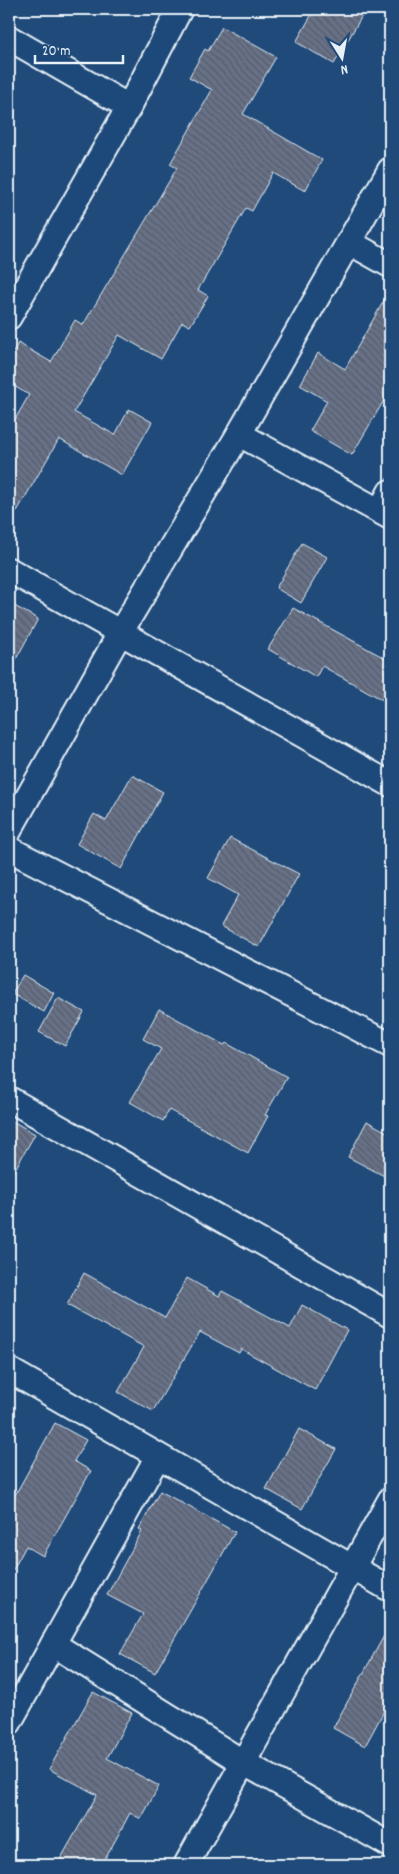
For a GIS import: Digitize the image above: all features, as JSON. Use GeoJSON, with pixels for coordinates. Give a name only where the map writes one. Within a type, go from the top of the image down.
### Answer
{"type":"FeatureCollection","features":[{"type":"Feature","properties":{"kind":"street"},"geometry":{"type":"LineString","coordinates":[[10,311],[129,107],[180,9]]}},
{"type":"Feature","properties":{"kind":"street"},"geometry":{"type":"LineString","coordinates":[[9,38],[129,107]]}},
{"type":"Feature","properties":{"kind":"street"},"geometry":{"type":"LineString","coordinates":[[9,831],[120,633],[239,434],[390,170]]}},
{"type":"Feature","properties":{"kind":"street"},"geometry":{"type":"LineString","coordinates":[[349,242],[390,265]]}},
{"type":"Feature","properties":{"kind":"street"},"geometry":{"type":"LineString","coordinates":[[239,434],[387,507]]}},
{"type":"Feature","properties":{"kind":"street"},"geometry":{"type":"LineString","coordinates":[[9,570],[390,784]]}},
{"type":"Feature","properties":{"kind":"street"},"geometry":{"type":"LineString","coordinates":[[9,850],[390,1045]]}},
{"type":"Feature","properties":{"kind":"street"},"geometry":{"type":"LineString","coordinates":[[9,1098],[390,1315]]}},
{"type":"Feature","properties":{"kind":"street"},"geometry":{"type":"LineString","coordinates":[[9,1370],[390,1589]]}},
{"type":"Feature","properties":{"kind":"street"},"geometry":{"type":"LineString","coordinates":[[9,1723],[158,1456]]}},
{"type":"Feature","properties":{"kind":"street"},"geometry":{"type":"LineString","coordinates":[[186,1865],[390,1500]]}},
{"type":"Feature","properties":{"kind":"street"},"geometry":{"type":"LineString","coordinates":[[53,1644],[244,1763],[390,1846]]}},
{"type":"Feature","properties":{"kind":"building"},"geometry":{"type":"Polygon","coordinates":[[[315,9],[366,9],[334,64],[296,42],[315,9]]]}},
{"type":"Feature","properties":{"kind":"building"},"geometry":{"type":"Polygon","coordinates":[[[222,27],[276,57],[243,114],[322,160],[305,191],[273,173],[252,211],[246,208],[198,290],[208,296],[190,326],[182,322],[161,359],[119,335],[74,412],[115,435],[129,409],[152,422],[122,475],[59,439],[9,525],[9,430],[29,395],[9,383],[9,360],[18,343],[51,362],[75,320],[83,325],[177,168],[170,164],[212,90],[189,77],[205,49],[208,51],[222,27]]]}},
{"type":"Feature","properties":{"kind":"building"},"geometry":{"type":"Polygon","coordinates":[[[390,290],[390,390],[352,455],[310,431],[327,401],[300,385],[318,353],[345,369],[390,290]]]}},
{"type":"Feature","properties":{"kind":"building"},"geometry":{"type":"Polygon","coordinates":[[[302,543],[327,557],[301,603],[276,588],[302,543]]]}},
{"type":"Feature","properties":{"kind":"building"},"geometry":{"type":"Polygon","coordinates":[[[9,603],[38,619],[9,672],[9,603]]]}},
{"type":"Feature","properties":{"kind":"building"},"geometry":{"type":"Polygon","coordinates":[[[293,608],[390,661],[390,704],[322,666],[316,677],[268,649],[293,608]]]}},
{"type":"Feature","properties":{"kind":"building"},"geometry":{"type":"Polygon","coordinates":[[[132,775],[163,792],[121,869],[77,844],[94,814],[106,821],[132,775]]]}},
{"type":"Feature","properties":{"kind":"building"},"geometry":{"type":"Polygon","coordinates":[[[230,838],[299,874],[259,947],[221,926],[238,895],[208,878],[230,838]]]}},
{"type":"Feature","properties":{"kind":"building"},"geometry":{"type":"Polygon","coordinates":[[[23,975],[54,993],[44,1012],[12,994],[23,975]]]}},
{"type":"Feature","properties":{"kind":"building"},"geometry":{"type":"Polygon","coordinates":[[[58,998],[84,1012],[65,1046],[39,1032],[58,998]]]}},
{"type":"Feature","properties":{"kind":"building"},"geometry":{"type":"Polygon","coordinates":[[[159,1009],[287,1077],[265,1115],[268,1116],[248,1153],[169,1110],[163,1121],[130,1102],[161,1049],[143,1039],[159,1009]]]}},
{"type":"Feature","properties":{"kind":"building"},"geometry":{"type":"Polygon","coordinates":[[[9,1119],[35,1134],[9,1180],[9,1119]]]}},
{"type":"Feature","properties":{"kind":"building"},"geometry":{"type":"Polygon","coordinates":[[[367,1121],[390,1134],[390,1179],[348,1157],[367,1121]]]}},
{"type":"Feature","properties":{"kind":"building"},"geometry":{"type":"Polygon","coordinates":[[[84,1273],[165,1318],[187,1278],[219,1296],[222,1291],[290,1328],[302,1305],[347,1330],[315,1390],[241,1349],[239,1353],[200,1332],[153,1411],[118,1392],[144,1347],[67,1305],[84,1273]]]}},
{"type":"Feature","properties":{"kind":"building"},"geometry":{"type":"Polygon","coordinates":[[[55,1423],[86,1440],[74,1461],[91,1471],[43,1556],[26,1546],[9,1577],[9,1506],[55,1423]]]}},
{"type":"Feature","properties":{"kind":"building"},"geometry":{"type":"Polygon","coordinates":[[[299,1429],[336,1449],[302,1509],[266,1489],[299,1429]]]}},
{"type":"Feature","properties":{"kind":"building"},"geometry":{"type":"Polygon","coordinates":[[[160,1491],[235,1532],[155,1673],[120,1654],[143,1614],[107,1595],[142,1531],[139,1529],[160,1491]]]}},
{"type":"Feature","properties":{"kind":"building"},"geometry":{"type":"Polygon","coordinates":[[[390,1625],[390,1700],[365,1746],[333,1728],[390,1625]]]}},
{"type":"Feature","properties":{"kind":"building"},"geometry":{"type":"Polygon","coordinates":[[[93,1692],[132,1713],[107,1758],[159,1786],[141,1819],[130,1813],[102,1865],[57,1865],[97,1795],[49,1769],[93,1692]]]}}]}
